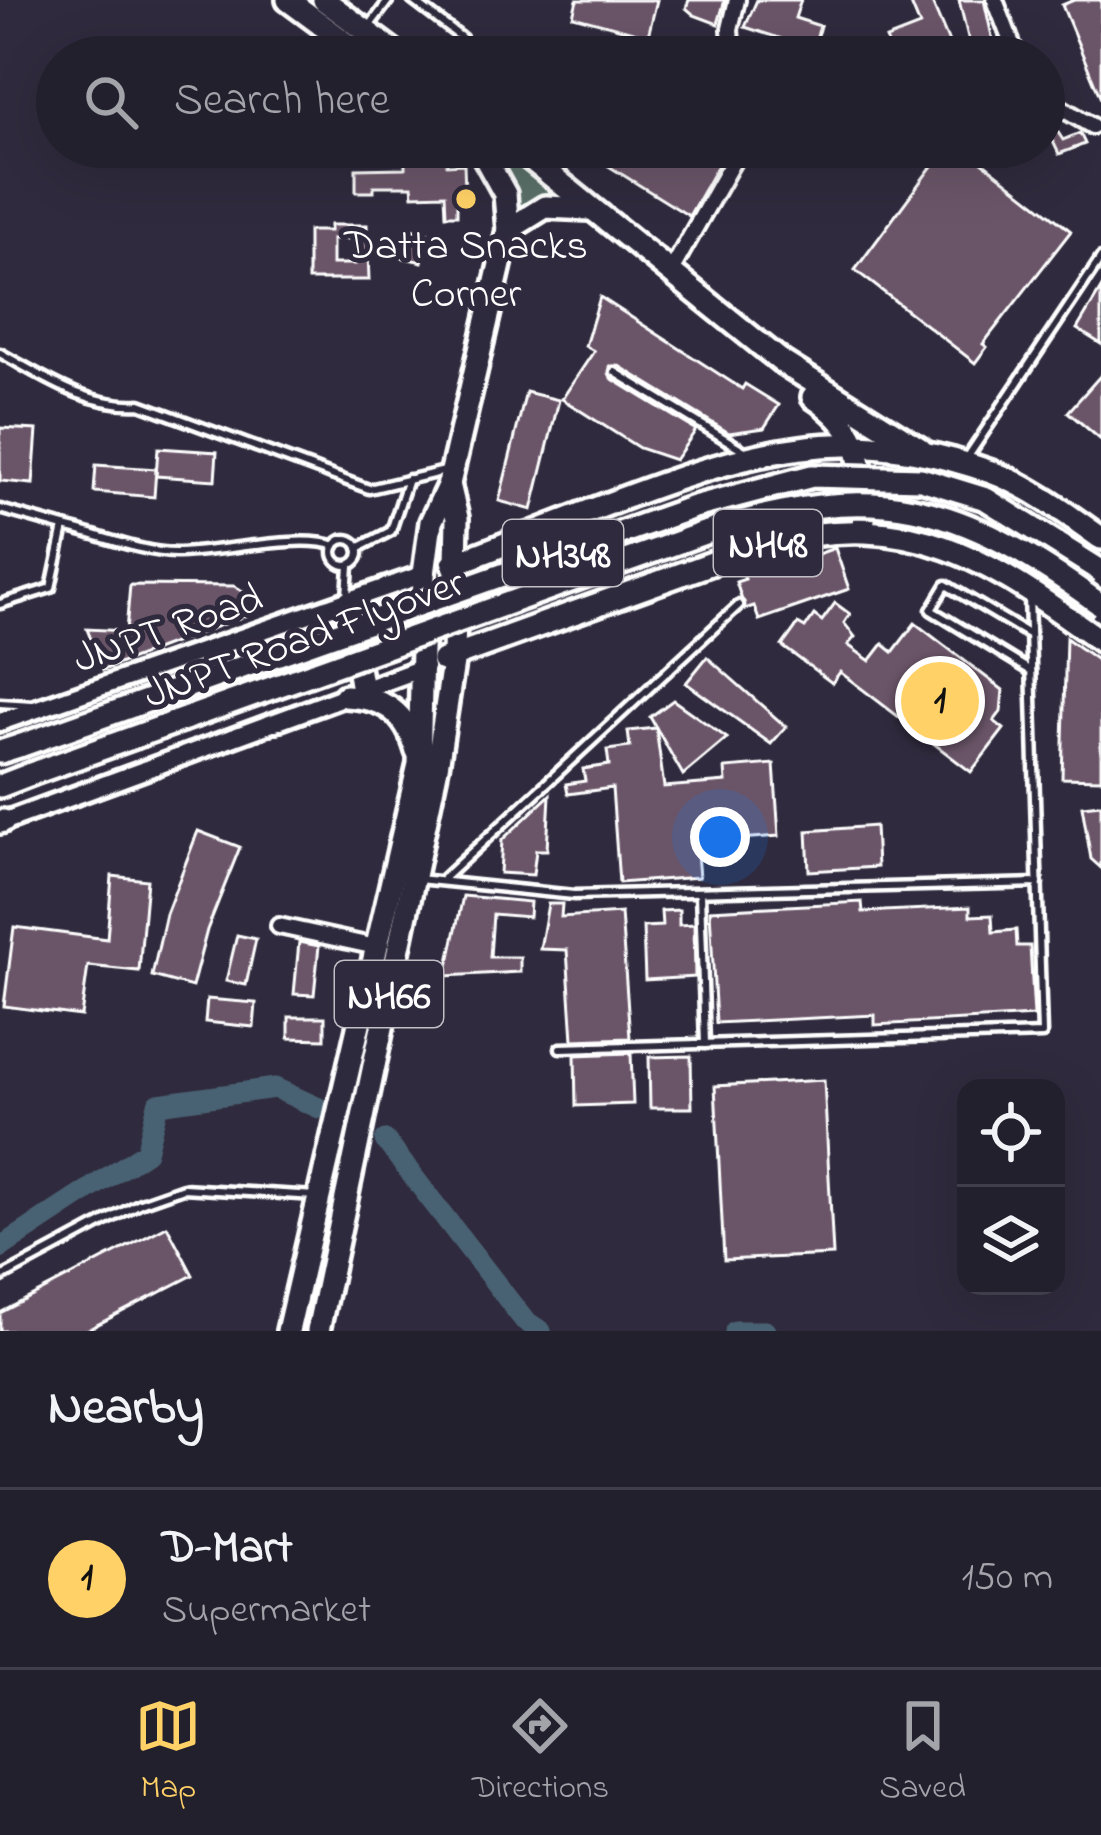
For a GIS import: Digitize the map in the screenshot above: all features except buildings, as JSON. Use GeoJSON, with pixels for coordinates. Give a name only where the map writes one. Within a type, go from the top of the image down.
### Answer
{"type":"FeatureCollection","features":[{"type":"Feature","properties":{"kind":"highway"},"geometry":{"type":"LineString","coordinates":[[288,0],[336,36]]}},
{"type":"Feature","properties":{"kind":"highway"},"geometry":{"type":"LineString","coordinates":[[324,0],[373,36]]}},
{"type":"Feature","properties":{"kind":"highway"},"geometry":{"type":"LineString","coordinates":[[425,667],[424,574],[430,522],[451,477],[506,237],[505,194],[491,168]]}},
{"type":"Feature","properties":{"kind":"highway"},"geometry":{"type":"LineString","coordinates":[[541,168],[782,362],[926,453]]}},
{"type":"Feature","properties":{"kind":"highway"},"geometry":{"type":"LineString","coordinates":[[506,237],[545,207],[590,209]]}},
{"type":"Feature","properties":{"kind":"highway"},"geometry":{"type":"LineString","coordinates":[[782,362],[792,384],[846,422],[859,445],[865,529]]}},
{"type":"Feature","properties":{"kind":"highway"},"geometry":{"type":"LineString","coordinates":[[453,564],[756,458],[800,448],[859,445],[926,453],[995,473],[1101,538]]}},
{"type":"Feature","properties":{"kind":"highway","name":"JNPT Road Flyover"},"geometry":{"type":"LineString","coordinates":[[0,752],[694,507],[812,476],[921,479],[986,499],[1101,572]]}},
{"type":"Feature","properties":{"kind":"highway"},"geometry":{"type":"LineString","coordinates":[[451,477],[457,518],[454,656]]}},
{"type":"Feature","properties":{"kind":"highway","name":"JNPT Road Flyover"},"geometry":{"type":"LineString","coordinates":[[0,786],[704,533],[816,503],[916,508],[976,526],[1040,560],[1101,605]]}},
{"type":"Feature","properties":{"kind":"highway","name":"NH48"},"geometry":{"type":"LineString","coordinates":[[425,667],[768,543],[822,530],[912,535],[967,552],[1029,586],[1101,641]]}},
{"type":"Feature","properties":{"kind":"highway"},"geometry":{"type":"LineString","coordinates":[[499,547],[516,634]]}},
{"type":"Feature","properties":{"kind":"highway"},"geometry":{"type":"LineString","coordinates":[[347,603],[354,693],[397,711],[409,729],[419,764]]}},
{"type":"Feature","properties":{"kind":"highway","name":"NH66"},"geometry":{"type":"LineString","coordinates":[[318,1331],[413,879],[454,656]]}},
{"type":"Feature","properties":{"kind":"highway","name":"NH66"},"geometry":{"type":"LineString","coordinates":[[288,1331],[419,764],[425,667]]}},
{"type":"Feature","properties":{"kind":"street"},"geometry":{"type":"LineString","coordinates":[[730,36],[737,0]]}},
{"type":"Feature","properties":{"kind":"street"},"geometry":{"type":"LineString","coordinates":[[995,0],[1008,36]]}},
{"type":"Feature","properties":{"kind":"street"},"geometry":{"type":"LineString","coordinates":[[1065,110],[1092,126]]}},
{"type":"Feature","properties":{"kind":"street"},"geometry":{"type":"LineString","coordinates":[[671,271],[729,168]]}},
{"type":"Feature","properties":{"kind":"street","name":"JNPT Road"},"geometry":{"type":"LineString","coordinates":[[0,722],[424,574]]}},
{"type":"Feature","properties":{"kind":"street"},"geometry":{"type":"LineString","coordinates":[[1,822],[425,667]]}},
{"type":"Feature","properties":{"kind":"street"},"geometry":{"type":"LineString","coordinates":[[279,926],[376,947]]}},
{"type":"Feature","properties":{"kind":"lane"},"geometry":{"type":"LineString","coordinates":[[366,31],[389,0]]}},
{"type":"Feature","properties":{"kind":"lane"},"geometry":{"type":"LineString","coordinates":[[412,0],[459,36]]}},
{"type":"Feature","properties":{"kind":"lane"},"geometry":{"type":"LineString","coordinates":[[963,464],[1101,258]]}},
{"type":"Feature","properties":{"kind":"lane"},"geometry":{"type":"LineString","coordinates":[[0,353],[81,397],[159,410],[369,489],[392,487],[408,476],[451,477]]}},
{"type":"Feature","properties":{"kind":"lane"},"geometry":{"type":"LineString","coordinates":[[615,372],[756,458]]}},
{"type":"Feature","properties":{"kind":"lane"},"geometry":{"type":"LineString","coordinates":[[347,603],[349,565],[358,548],[391,531],[408,476]]}},
{"type":"Feature","properties":{"kind":"lane"},"geometry":{"type":"LineString","coordinates":[[0,509],[166,553],[246,550],[319,539],[335,546]]}},
{"type":"Feature","properties":{"kind":"lane"},"geometry":{"type":"LineString","coordinates":[[0,604],[41,594],[54,584],[64,527]]}},
{"type":"Feature","properties":{"kind":"lane"},"geometry":{"type":"LineString","coordinates":[[335,546],[345,539],[358,548]]}},
{"type":"Feature","properties":{"kind":"lane"},"geometry":{"type":"LineString","coordinates":[[335,546],[334,558],[349,565]]}},
{"type":"Feature","properties":{"kind":"lane"},"geometry":{"type":"LineString","coordinates":[[1030,635],[946,585],[931,610],[1031,670]]}},
{"type":"Feature","properties":{"kind":"lane"},"geometry":{"type":"LineString","coordinates":[[560,1048],[1042,1034],[1029,586]]}},
{"type":"Feature","properties":{"kind":"lane"},"geometry":{"type":"LineString","coordinates":[[444,878],[739,605]]}},
{"type":"Feature","properties":{"kind":"lane"},"geometry":{"type":"LineString","coordinates":[[0,703],[42,706]]}},
{"type":"Feature","properties":{"kind":"lane"},"geometry":{"type":"LineString","coordinates":[[413,879],[444,878],[574,896],[1037,884]]}},
{"type":"Feature","properties":{"kind":"lane"},"geometry":{"type":"LineString","coordinates":[[700,893],[705,1044]]}},
{"type":"Feature","properties":{"kind":"lane"},"geometry":{"type":"LineString","coordinates":[[0,1278],[140,1203],[183,1188],[319,1196]]}},
{"type":"Feature","properties":{"kind":"green space"},"geometry":{"type":"Polygon","coordinates":[[[502,168],[525,168],[561,196],[518,212],[502,168]]]}},
{"type":"Feature","properties":{"kind":"waterway"},"geometry":{"type":"LineString","coordinates":[[0,1248],[146,1152],[158,1104],[275,1088],[319,1108]]}},
{"type":"Feature","properties":{"kind":"waterway"},"geometry":{"type":"LineString","coordinates":[[385,1140],[524,1320],[541,1331]]}},
{"type":"Feature","properties":{"kind":"waterway"},"geometry":{"type":"LineString","coordinates":[[735,1331],[765,1331]]}},
{"type":"Feature","properties":{"kind":"place","name":"Datta Snacks Corner"},"geometry":{"type":"Point","coordinates":[466,199]}},
{"type":"Feature","properties":{"kind":"place","name":"D-Mart"},"geometry":{"type":"Point","coordinates":[940,701]}}]}
